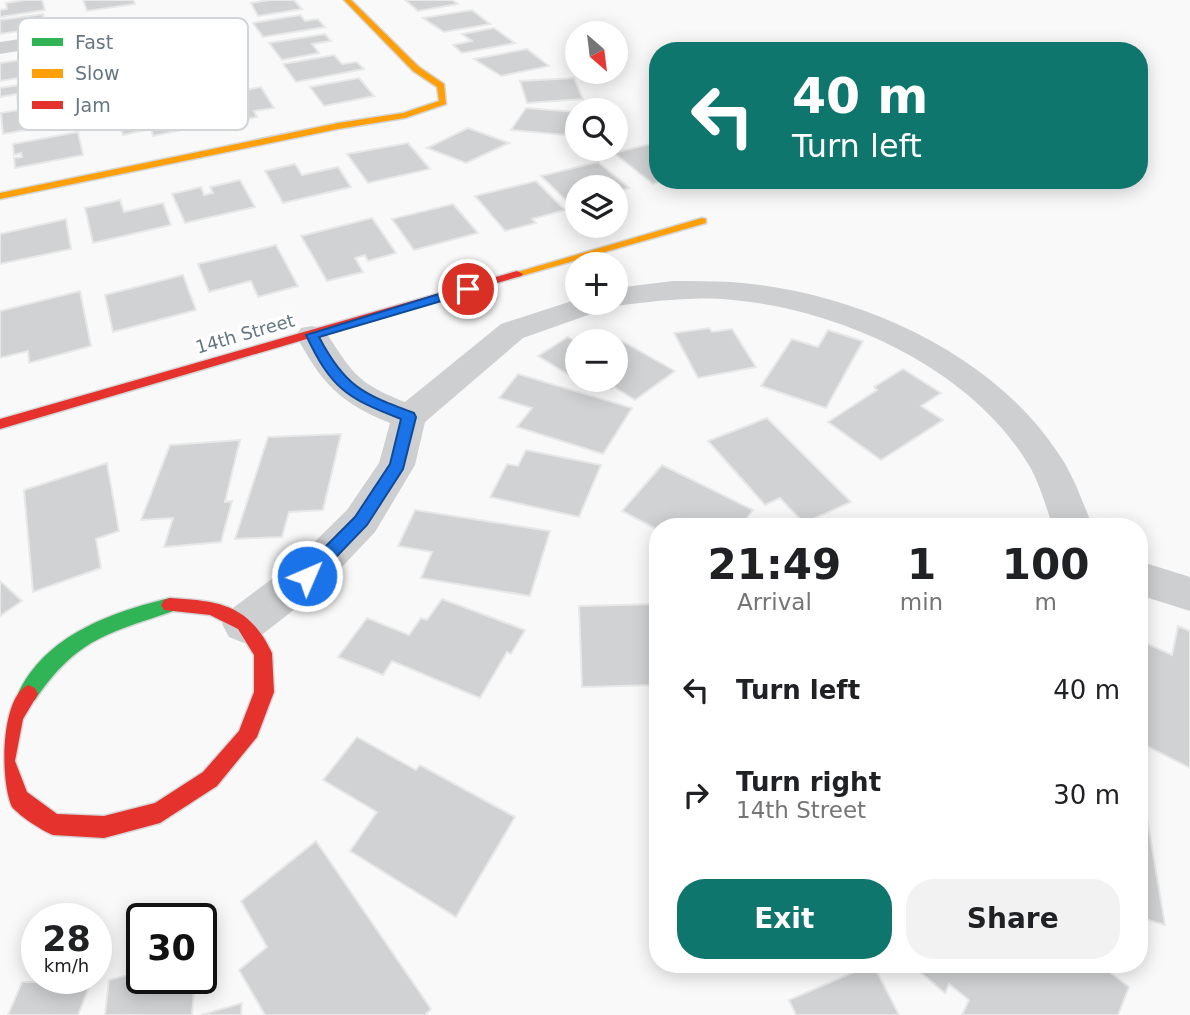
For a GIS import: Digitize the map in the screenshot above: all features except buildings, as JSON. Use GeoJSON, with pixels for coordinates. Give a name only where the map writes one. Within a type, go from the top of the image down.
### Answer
{"type":"FeatureCollection","features":[{"type":"Feature","properties":{"kind":"street"},"geometry":{"type":"LineString","coordinates":[[0,196],[338,126],[405,115],[443,102],[441,86],[416,69],[347,0]]}},
{"type":"Feature","properties":{"kind":"street"},"geometry":{"type":"LineString","coordinates":[[0,47],[18,44]]}},
{"type":"Feature","properties":{"kind":"street","name":"14th Street"},"geometry":{"type":"LineString","coordinates":[[0,424],[702,221]]}},
{"type":"Feature","properties":{"kind":"street"},"geometry":{"type":"LineString","coordinates":[[628,296],[672,290],[713,290],[789,299],[838,312],[937,358],[1007,414],[1043,459],[1069,518]]}},
{"type":"Feature","properties":{"kind":"street"},"geometry":{"type":"LineString","coordinates":[[244,624],[307,576],[361,521],[397,465],[409,417],[512,331],[565,313]]}},
{"type":"Feature","properties":{"kind":"street"},"geometry":{"type":"LineString","coordinates":[[312,335],[338,380],[366,401],[409,417]]}},
{"type":"Feature","properties":{"kind":"street"},"geometry":{"type":"LineString","coordinates":[[1148,581],[1190,594]]}},
{"type":"Feature","properties":{"kind":"street"},"geometry":{"type":"LineString","coordinates":[[170,605],[212,608],[244,624],[263,653],[264,692],[247,737],[210,779],[160,812],[104,827],[53,824],[19,799],[5,761],[14,717],[40,675],[79,640],[124,616],[170,605]]}},
{"type":"Feature","properties":{"kind":"traffic: fast"},"geometry":{"type":"LineString","coordinates":[[28,694],[56,659],[89,634],[127,617],[170,605]]}},
{"type":"Feature","properties":{"kind":"traffic: slow"},"geometry":{"type":"LineString","coordinates":[[0,196],[338,126],[405,115],[443,102],[441,86],[416,69],[347,0]]}},
{"type":"Feature","properties":{"kind":"traffic: slow"},"geometry":{"type":"LineString","coordinates":[[517,274],[702,221]]}},
{"type":"Feature","properties":{"kind":"traffic: jam"},"geometry":{"type":"LineString","coordinates":[[0,424],[517,274]]}},
{"type":"Feature","properties":{"kind":"traffic: jam"},"geometry":{"type":"LineString","coordinates":[[28,694],[14,717],[5,761],[19,799],[53,824],[104,827],[160,812],[210,779],[247,737],[264,692],[263,653],[244,624],[212,608],[170,605]]}},
{"type":"Feature","properties":{"kind":"route"},"geometry":{"type":"LineString","coordinates":[[307,576],[361,521],[397,465],[409,417],[366,401],[338,380],[312,335],[468,289]]}}]}
